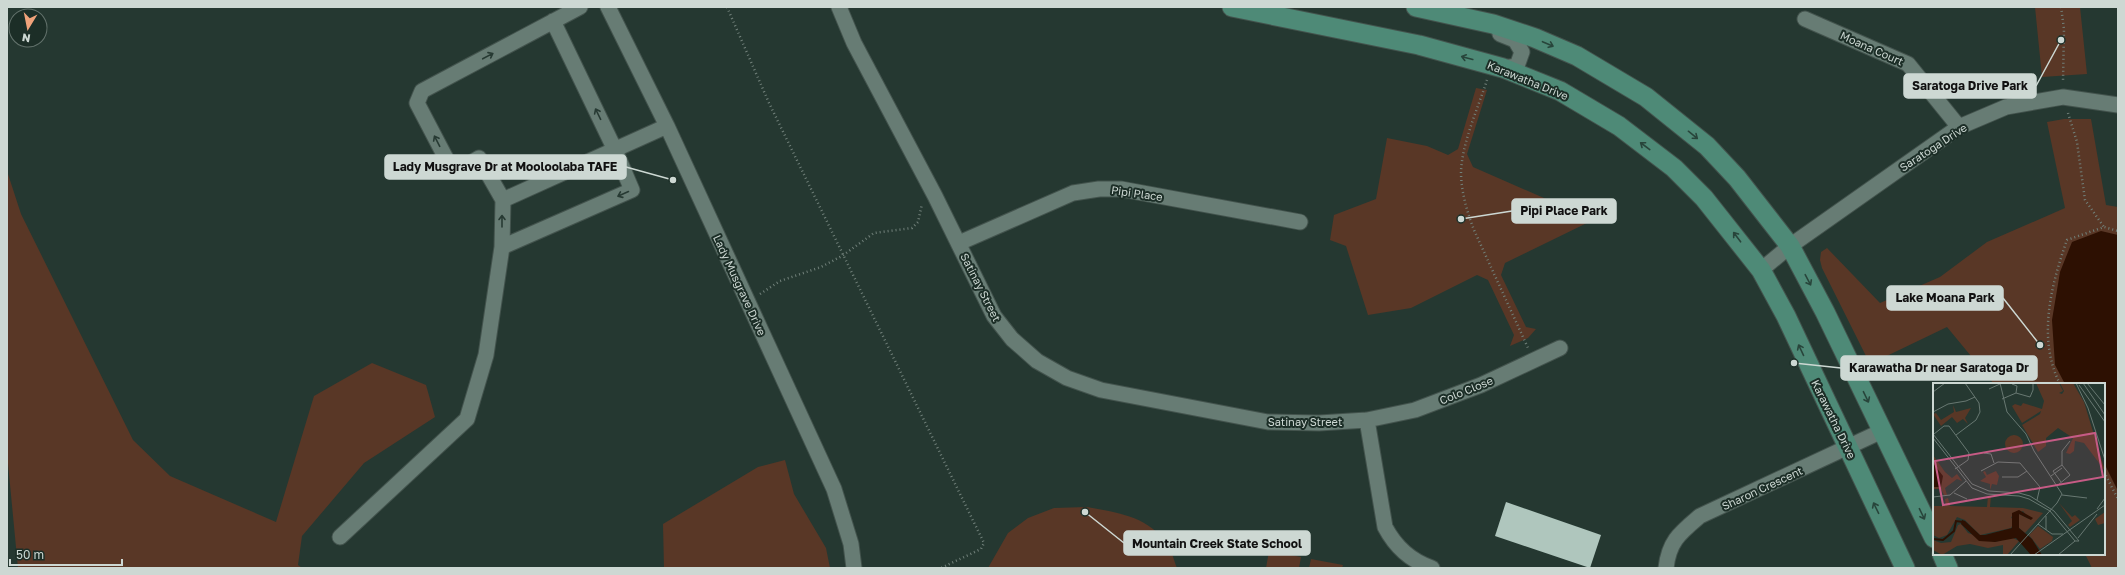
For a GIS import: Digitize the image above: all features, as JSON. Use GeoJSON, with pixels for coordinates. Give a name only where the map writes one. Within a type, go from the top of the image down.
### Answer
{"type":"FeatureCollection","features":[{"type":"Feature","properties":{"kind":"main road","name":"Karawatha Drive"},"geometry":{"type":"LineString","coordinates":[[1232,7],[1418,45],[1496,72],[1560,91],[1619,126],[1674,168],[1704,198],[1761,270],[1786,316],[1905,568]]}},
{"type":"Feature","properties":{"kind":"main road"},"geometry":{"type":"LineString","coordinates":[[1416,7],[1493,24],[1542,41],[1577,56],[1646,97],[1707,146],[1737,178],[1790,246],[1825,312],[1933,536]]}},
{"type":"Feature","properties":{"kind":"main road"},"geometry":{"type":"LineString","coordinates":[[1942,555],[1948,568]]}},
{"type":"Feature","properties":{"kind":"street"},"geometry":{"type":"LineString","coordinates":[[340,537],[466,419],[486,355],[502,247],[503,200],[479,158],[462,168],[450,166],[417,103],[422,91],[580,7]]}},
{"type":"Feature","properties":{"kind":"street","name":"Lady Musgrave Drive"},"geometry":{"type":"LineString","coordinates":[[608,7],[667,126],[834,489],[851,544],[854,568]]}},
{"type":"Feature","properties":{"kind":"street","name":"Satinay Street"},"geometry":{"type":"LineString","coordinates":[[839,7],[854,43],[935,196],[994,316],[1012,339],[1037,361],[1067,378],[1100,390],[1268,422],[1318,423],[1367,420]]}},
{"type":"Feature","properties":{"kind":"street"},"geometry":{"type":"LineString","coordinates":[[1449,14],[1471,26],[1515,40],[1522,52],[1520,62],[1517,66],[1496,72]]}},
{"type":"Feature","properties":{"kind":"street","name":"Moana Court"},"geometry":{"type":"LineString","coordinates":[[1805,19],[1908,64],[1959,127]]}},
{"type":"Feature","properties":{"kind":"street"},"geometry":{"type":"LineString","coordinates":[[502,247],[632,190],[615,150],[553,21]]}},
{"type":"Feature","properties":{"kind":"street","name":"Saratoga Drive"},"geometry":{"type":"LineString","coordinates":[[1790,246],[1959,127],[2006,107],[2063,97],[2118,105]]}},
{"type":"Feature","properties":{"kind":"street"},"geometry":{"type":"LineString","coordinates":[[503,200],[667,126]]}},
{"type":"Feature","properties":{"kind":"street","name":"Pipi Place"},"geometry":{"type":"LineString","coordinates":[[959,243],[1073,193],[1099,188],[1121,189],[1300,222]]}},
{"type":"Feature","properties":{"kind":"street"},"geometry":{"type":"LineString","coordinates":[[1761,270],[1790,246]]}},
{"type":"Feature","properties":{"kind":"street","name":"Colo Close"},"geometry":{"type":"LineString","coordinates":[[1367,420],[1415,410],[1481,385],[1560,348]]}},
{"type":"Feature","properties":{"kind":"street"},"geometry":{"type":"LineString","coordinates":[[1367,420],[1385,526],[1390,537],[1402,551],[1432,568]]}},
{"type":"Feature","properties":{"kind":"street","name":"Sharon Crescent"},"geometry":{"type":"LineString","coordinates":[[1666,568],[1667,556],[1676,536],[1700,516],[1882,431]]}},
{"type":"Feature","properties":{"kind":"path"},"geometry":{"type":"LineString","coordinates":[[727,7],[768,103],[984,542],[982,549],[941,568]]}},
{"type":"Feature","properties":{"kind":"path"},"geometry":{"type":"LineString","coordinates":[[2061,7],[2064,29],[2063,97],[2077,142],[2085,200],[2104,227]]}},
{"type":"Feature","properties":{"kind":"path"},"geometry":{"type":"LineString","coordinates":[[1496,72],[1464,153],[1461,173],[1467,211],[1474,230],[1533,360]]}},
{"type":"Feature","properties":{"kind":"path"},"geometry":{"type":"LineString","coordinates":[[747,302],[780,281],[821,267],[842,256],[874,233],[912,228],[918,222],[922,203],[935,196]]}},
{"type":"Feature","properties":{"kind":"path"},"geometry":{"type":"LineString","coordinates":[[2060,383],[2052,368],[2047,320],[2056,270],[2067,240],[2104,227],[2118,231]]}},
{"type":"Feature","properties":{"kind":"path"},"geometry":{"type":"LineString","coordinates":[[2105,474],[2118,499]]}},
{"type":"Feature","properties":{"kind":"shaded area"},"geometry":{"type":"Polygon","coordinates":[[[2035,7],[2080,7],[2087,74],[2042,77],[2035,7]]]}},
{"type":"Feature","properties":{"kind":"shaded area"},"geometry":{"type":"Polygon","coordinates":[[[1476,88],[1487,90],[1467,154],[1473,167],[1585,216],[1589,222],[1505,263],[1501,275],[1526,327],[1536,329],[1528,338],[1510,346],[1514,335],[1488,280],[1477,275],[1411,308],[1368,315],[1346,246],[1330,240],[1334,215],[1376,199],[1387,138],[1427,146],[1448,155],[1458,149],[1476,88]]]}},
{"type":"Feature","properties":{"kind":"shaded area"},"geometry":{"type":"Polygon","coordinates":[[[2064,119],[2091,119],[2106,205],[2118,207],[2118,568],[2092,568],[2086,555],[2105,555],[2105,383],[1993,383],[1947,327],[1870,364],[1822,268],[1820,260],[1821,252],[1827,248],[1880,303],[1940,277],[1987,242],[2065,208],[2047,122],[2064,119]]]}},
{"type":"Feature","properties":{"kind":"shaded area"},"geometry":{"type":"Polygon","coordinates":[[[7,171],[21,214],[133,440],[170,476],[276,522],[314,396],[372,363],[426,385],[435,417],[364,463],[302,536],[298,565],[302,568],[18,568],[7,453],[7,171]]]}},
{"type":"Feature","properties":{"kind":"shaded area"},"geometry":{"type":"Polygon","coordinates":[[[2101,231],[2118,235],[2118,491],[2105,465],[2105,383],[2064,383],[2055,365],[2052,320],[2060,272],[2072,242],[2101,231]]]}},
{"type":"Feature","properties":{"kind":"shaded area"},"geometry":{"type":"Polygon","coordinates":[[[785,460],[794,494],[826,548],[830,568],[664,568],[663,524],[758,467],[785,460]]]}},
{"type":"Feature","properties":{"kind":"shaded area"},"geometry":{"type":"Polygon","coordinates":[[[1087,507],[1132,517],[1151,528],[1160,535],[1168,545],[1177,568],[988,568],[1008,533],[1028,518],[1054,508],[1087,507]]]}},
{"type":"Feature","properties":{"kind":"shaded area"},"geometry":{"type":"Polygon","coordinates":[[[1269,551],[1301,557],[1299,568],[1266,568],[1269,551]]]}},
{"type":"Feature","properties":{"kind":"shaded area"},"geometry":{"type":"Polygon","coordinates":[[[1311,559],[1343,565],[1342,568],[1309,568],[1311,559]]]}},
{"type":"Feature","properties":{"kind":"building"},"geometry":{"type":"Polygon","coordinates":[[[1506,502],[1601,535],[1590,568],[1495,536],[1506,502]]]}},
{"type":"Feature","properties":{"kind":"place","name":"Saratoga Drive Park"},"geometry":{"type":"Point","coordinates":[2061,40]}},
{"type":"Feature","properties":{"kind":"place","name":"Lady Musgrave Dr at Mooloolaba TAFE"},"geometry":{"type":"Point","coordinates":[673,180]}},
{"type":"Feature","properties":{"kind":"place","name":"Pipi Place Park"},"geometry":{"type":"Point","coordinates":[1461,219]}},
{"type":"Feature","properties":{"kind":"place","name":"Lake Moana Park"},"geometry":{"type":"Point","coordinates":[2040,345]}},
{"type":"Feature","properties":{"kind":"place","name":"Karawatha Dr near Saratoga Dr"},"geometry":{"type":"Point","coordinates":[1794,363]}},
{"type":"Feature","properties":{"kind":"place","name":"Mountain Creek State School"},"geometry":{"type":"Point","coordinates":[1085,512]}}]}
